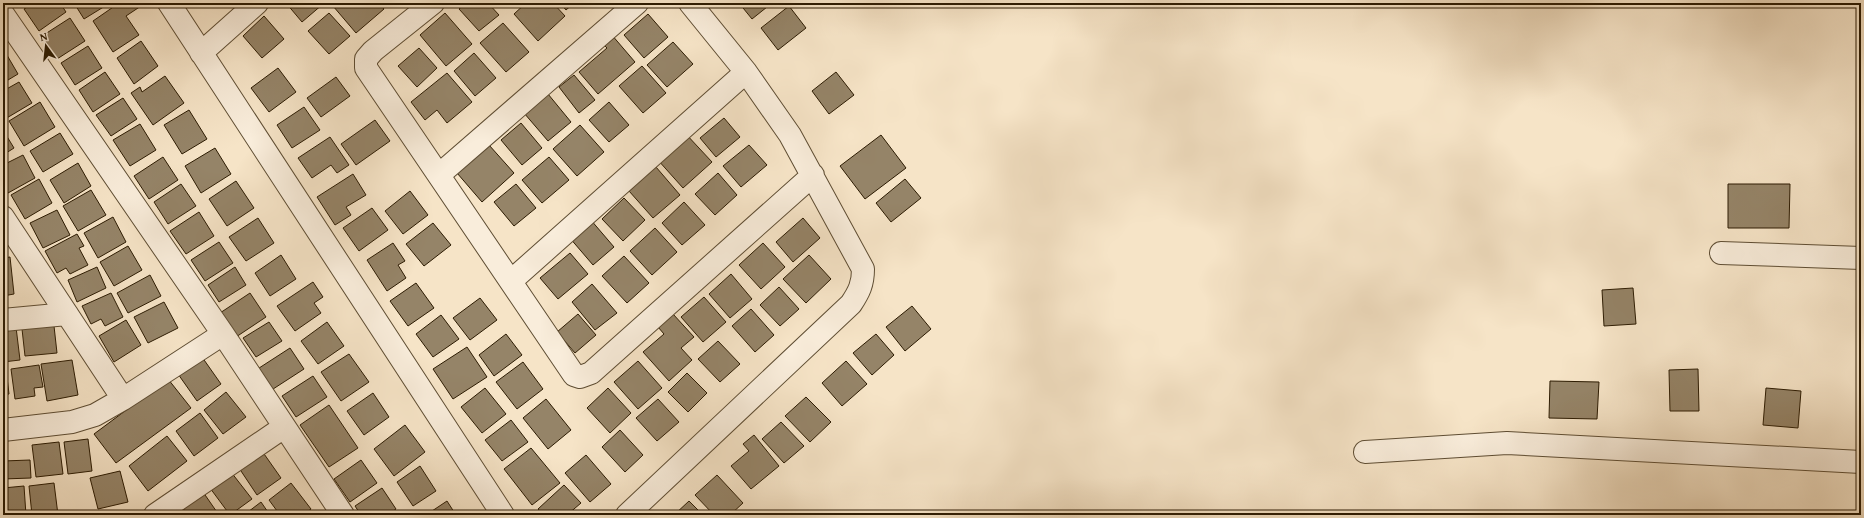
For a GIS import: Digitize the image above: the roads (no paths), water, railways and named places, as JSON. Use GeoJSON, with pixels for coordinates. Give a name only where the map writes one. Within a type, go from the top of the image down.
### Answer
{"type":"FeatureCollection","features":[{"type":"Feature","properties":{"kind":"street"},"geometry":{"type":"LineString","coordinates":[[169,3],[503,515]]}},
{"type":"Feature","properties":{"kind":"street"},"geometry":{"type":"LineString","coordinates":[[201,53],[257,3]]}},
{"type":"Feature","properties":{"kind":"street"},"geometry":{"type":"LineString","coordinates":[[433,3],[373,51],[365,63],[366,68],[440,174],[574,375],[580,377],[591,373],[813,175]]}},
{"type":"Feature","properties":{"kind":"street"},"geometry":{"type":"LineString","coordinates":[[440,174],[637,3]]}},
{"type":"Feature","properties":{"kind":"street"},"geometry":{"type":"LineString","coordinates":[[627,515],[851,304],[859,292],[862,283],[863,269],[790,134],[746,72],[690,3]]}},
{"type":"Feature","properties":{"kind":"street"},"geometry":{"type":"LineString","coordinates":[[3,14],[222,334],[343,515]]}},
{"type":"Feature","properties":{"kind":"street"},"geometry":{"type":"LineString","coordinates":[[510,281],[746,72]]}},
{"type":"Feature","properties":{"kind":"street"},"geometry":{"type":"LineString","coordinates":[[3,217],[123,399]]}},
{"type":"Feature","properties":{"kind":"street"},"geometry":{"type":"LineString","coordinates":[[1721,253],[1861,258]]}},
{"type":"Feature","properties":{"kind":"street"},"geometry":{"type":"LineString","coordinates":[[3,320],[67,314]]}},
{"type":"Feature","properties":{"kind":"street"},"geometry":{"type":"LineString","coordinates":[[3,430],[72,422],[95,415],[123,399],[222,334]]}},
{"type":"Feature","properties":{"kind":"street"},"geometry":{"type":"LineString","coordinates":[[155,515],[284,428]]}},
{"type":"Feature","properties":{"kind":"street"},"geometry":{"type":"LineString","coordinates":[[1365,452],[1507,443],[1861,462]]}}]}
